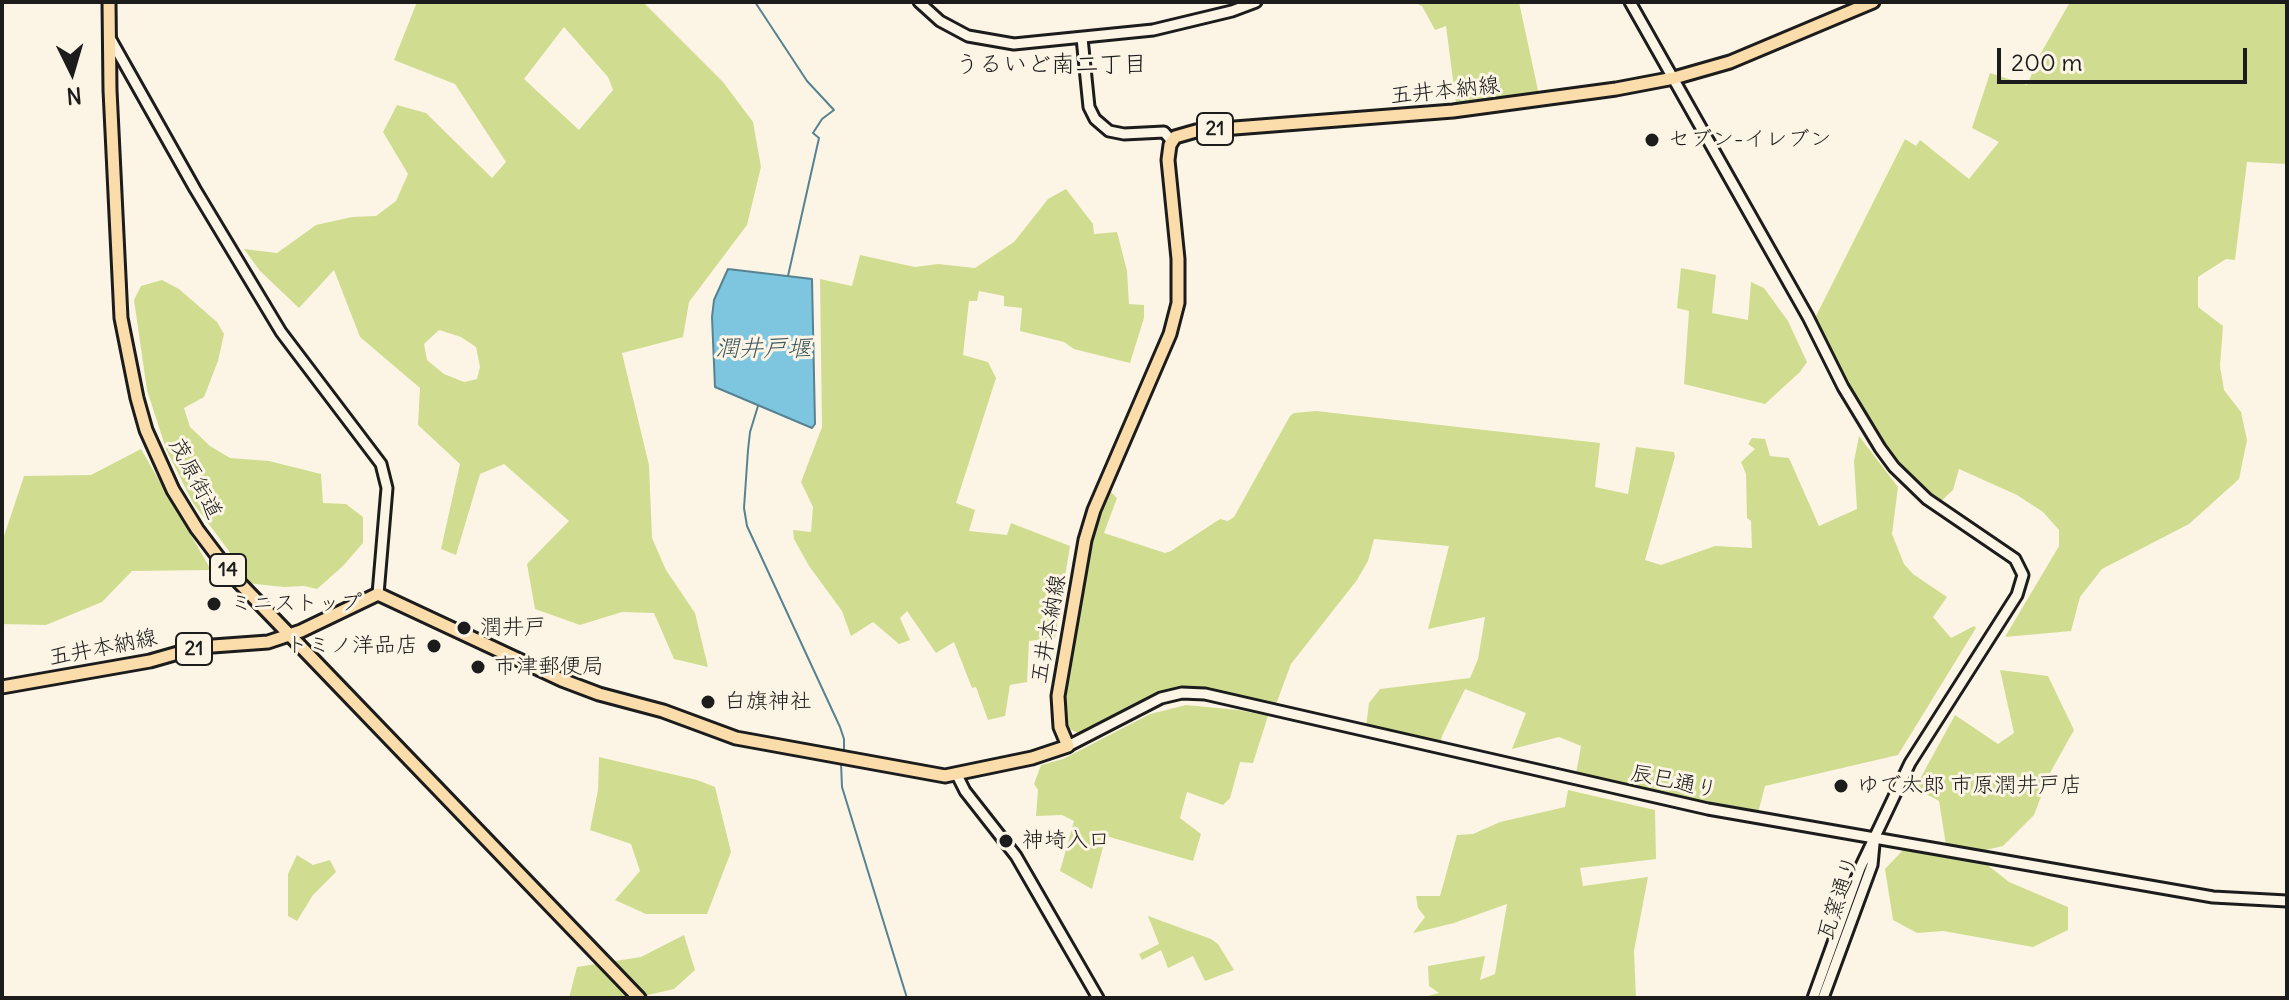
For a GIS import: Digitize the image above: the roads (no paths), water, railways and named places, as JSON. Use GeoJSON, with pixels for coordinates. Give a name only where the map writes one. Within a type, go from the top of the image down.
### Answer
{"type":"FeatureCollection","features":[{"type":"Feature","properties":{"kind":"main road","name":"茂原街道"},"geometry":{"type":"LineString","coordinates":[[109,2],[120,308],[146,430],[185,511],[231,574],[639,998]]}},
{"type":"Feature","properties":{"kind":"main road","name":"五井本納線"},"geometry":{"type":"LineString","coordinates":[[1068,746],[1060,727],[1058,696],[1085,540],[1094,510],[1170,334],[1178,303],[1178,259],[1168,160],[1171,140],[1196,131],[1453,111],[1674,78],[1730,62],[1873,2]]}},
{"type":"Feature","properties":{"kind":"main road","name":"五井本納線"},"geometry":{"type":"LineString","coordinates":[[2,687],[150,661],[199,647],[268,642],[378,594]]}},
{"type":"Feature","properties":{"kind":"main road"},"geometry":{"type":"LineString","coordinates":[[378,594],[562,680],[599,694],[663,711],[719,734],[932,775],[957,775],[1068,746]]}},
{"type":"Feature","properties":{"kind":"street"},"geometry":{"type":"LineString","coordinates":[[919,2],[951,28],[987,41],[1027,44],[1153,30],[1256,2]]}},
{"type":"Feature","properties":{"kind":"street"},"geometry":{"type":"LineString","coordinates":[[1630,2],[1808,317],[1843,387],[1880,448],[1894,467],[1927,499],[2015,559],[2023,575],[2017,595],[1910,763],[1875,836]]}},
{"type":"Feature","properties":{"kind":"street"},"geometry":{"type":"LineString","coordinates":[[110,38],[195,189],[281,332],[381,464],[387,488],[378,594]]}},
{"type":"Feature","properties":{"kind":"street"},"geometry":{"type":"LineString","coordinates":[[1082,38],[1089,107],[1095,119],[1109,131],[1124,134],[1164,132],[1171,140]]}},
{"type":"Feature","properties":{"kind":"street","name":"辰巳通り"},"geometry":{"type":"LineString","coordinates":[[1068,746],[1161,698],[1182,693],[1205,694],[1662,799],[2213,897],[2287,901]]}},
{"type":"Feature","properties":{"kind":"street"},"geometry":{"type":"LineString","coordinates":[[957,775],[965,791],[1016,856],[1098,998]]}},
{"type":"Feature","properties":{"kind":"street","name":"瓦窯通り"},"geometry":{"type":"LineString","coordinates":[[1813,998],[1860,868],[1875,836]]}},
{"type":"Feature","properties":{"kind":"street","name":"瓦窯通り"},"geometry":{"type":"LineString","coordinates":[[1823,998],[1872,865],[1875,836]]}},
{"type":"Feature","properties":{"kind":"water","name":"潤井戸堰"},"geometry":{"type":"Polygon","coordinates":[[[728,269],[812,279],[815,424],[812,428],[715,387],[712,317],[714,300],[728,269]]]}},
{"type":"Feature","properties":{"kind":"waterway"},"geometry":{"type":"LineString","coordinates":[[755,2],[807,81],[834,110],[822,119],[813,133],[819,138],[788,276]]}},
{"type":"Feature","properties":{"kind":"waterway"},"geometry":{"type":"LineString","coordinates":[[758,406],[748,450],[744,508],[747,526],[840,727],[844,753]]}},
{"type":"Feature","properties":{"kind":"waterway"},"geometry":{"type":"LineString","coordinates":[[841,763],[842,787],[907,998]]}},
{"type":"Feature","properties":{"kind":"place","name":"セブン-イレブン"},"geometry":{"type":"Point","coordinates":[1652,140]}},
{"type":"Feature","properties":{"kind":"place","name":"ミニストップ"},"geometry":{"type":"Point","coordinates":[214,604]}},
{"type":"Feature","properties":{"kind":"place","name":"潤井戸"},"geometry":{"type":"Point","coordinates":[464,628]}},
{"type":"Feature","properties":{"kind":"place","name":"トミノ洋品店"},"geometry":{"type":"Point","coordinates":[434,646]}},
{"type":"Feature","properties":{"kind":"place","name":"市津郵便局"},"geometry":{"type":"Point","coordinates":[478,667]}},
{"type":"Feature","properties":{"kind":"place","name":"白旗神社"},"geometry":{"type":"Point","coordinates":[708,702]}},
{"type":"Feature","properties":{"kind":"place","name":"ゆで太郎 市原潤井戸店"},"geometry":{"type":"Point","coordinates":[1841,786]}},
{"type":"Feature","properties":{"kind":"place","name":"神埼入口"},"geometry":{"type":"Point","coordinates":[1006,841]}},
{"type":"Feature","properties":{"kind":"district","name":"うるいど南二丁目"},"geometry":{"type":"Point","coordinates":[1051,65]}}]}
